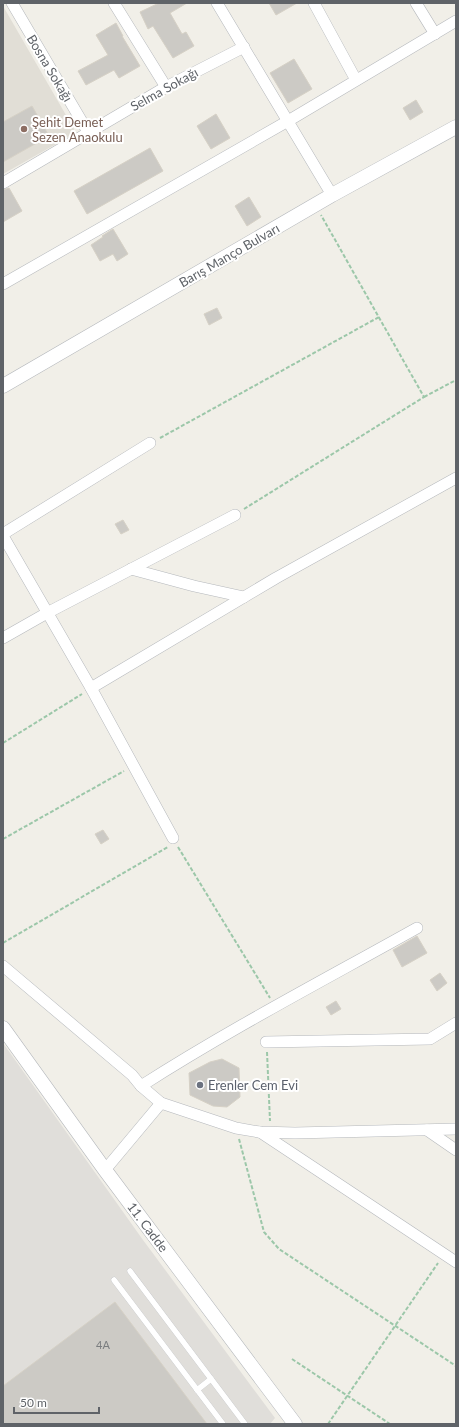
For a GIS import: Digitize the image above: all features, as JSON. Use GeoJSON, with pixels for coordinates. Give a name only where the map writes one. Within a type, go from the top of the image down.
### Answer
{"type":"FeatureCollection","features":[{"type":"Feature","properties":{"kind":"street","name":"Bosna Sokağı"},"geometry":{"type":"LineString","coordinates":[[12,3],[88,132]]}},
{"type":"Feature","properties":{"kind":"street"},"geometry":{"type":"LineString","coordinates":[[114,3],[166,87]]}},
{"type":"Feature","properties":{"kind":"street"},"geometry":{"type":"LineString","coordinates":[[217,3],[332,195]]}},
{"type":"Feature","properties":{"kind":"street"},"geometry":{"type":"LineString","coordinates":[[314,3],[356,80]]}},
{"type":"Feature","properties":{"kind":"street"},"geometry":{"type":"LineString","coordinates":[[416,3],[435,34]]}},
{"type":"Feature","properties":{"kind":"street"},"geometry":{"type":"LineString","coordinates":[[3,284],[288,121],[456,21]]}},
{"type":"Feature","properties":{"kind":"street","name":"Selma Sokağı"},"geometry":{"type":"LineString","coordinates":[[3,182],[166,87],[244,47]]}},
{"type":"Feature","properties":{"kind":"street","name":"Barış Manço Bulvarı"},"geometry":{"type":"LineString","coordinates":[[3,386],[332,195],[456,127]]}},
{"type":"Feature","properties":{"kind":"street"},"geometry":{"type":"LineString","coordinates":[[150,443],[3,535],[91,688],[174,840]]}},
{"type":"Feature","properties":{"kind":"street"},"geometry":{"type":"LineString","coordinates":[[91,688],[276,578],[456,478]]}},
{"type":"Feature","properties":{"kind":"street"},"geometry":{"type":"LineString","coordinates":[[3,638],[47,613],[235,515]]}},
{"type":"Feature","properties":{"kind":"street"},"geometry":{"type":"LineString","coordinates":[[131,569],[194,586],[244,597]]}},
{"type":"Feature","properties":{"kind":"street"},"geometry":{"type":"LineString","coordinates":[[141,1086],[275,1006],[417,928]]}},
{"type":"Feature","properties":{"kind":"street"},"geometry":{"type":"LineString","coordinates":[[3,966],[132,1075],[141,1086],[161,1104],[236,1128],[259,1132],[296,1133],[456,1129]]}},
{"type":"Feature","properties":{"kind":"street"},"geometry":{"type":"LineString","coordinates":[[266,1042],[430,1039],[456,1023]]}},
{"type":"Feature","properties":{"kind":"street","name":"11. Cadde"},"geometry":{"type":"LineString","coordinates":[[3,1028],[105,1170],[291,1421]]}},
{"type":"Feature","properties":{"kind":"street"},"geometry":{"type":"LineString","coordinates":[[105,1170],[161,1104]]}},
{"type":"Feature","properties":{"kind":"street"},"geometry":{"type":"LineString","coordinates":[[427,1130],[456,1150]]}},
{"type":"Feature","properties":{"kind":"street"},"geometry":{"type":"LineString","coordinates":[[259,1132],[456,1262]]}},
{"type":"Feature","properties":{"kind":"lane"},"geometry":{"type":"LineString","coordinates":[[130,1271],[245,1424]]}},
{"type":"Feature","properties":{"kind":"lane"},"geometry":{"type":"LineString","coordinates":[[114,1280],[223,1424]]}},
{"type":"Feature","properties":{"kind":"lane"},"geometry":{"type":"LineString","coordinates":[[198,1390],[211,1379]]}},
{"type":"Feature","properties":{"kind":"path"},"geometry":{"type":"LineString","coordinates":[[316,205],[424,397]]}},
{"type":"Feature","properties":{"kind":"path"},"geometry":{"type":"LineString","coordinates":[[150,443],[379,317]]}},
{"type":"Feature","properties":{"kind":"path"},"geometry":{"type":"LineString","coordinates":[[235,515],[424,397],[456,380]]}},
{"type":"Feature","properties":{"kind":"path"},"geometry":{"type":"LineString","coordinates":[[3,743],[91,688]]}},
{"type":"Feature","properties":{"kind":"path"},"geometry":{"type":"LineString","coordinates":[[3,839],[134,766]]}},
{"type":"Feature","properties":{"kind":"path"},"geometry":{"type":"LineString","coordinates":[[3,943],[174,840],[275,1006]]}},
{"type":"Feature","properties":{"kind":"path"},"geometry":{"type":"LineString","coordinates":[[266,1042],[271,1132]]}},
{"type":"Feature","properties":{"kind":"path"},"geometry":{"type":"LineString","coordinates":[[236,1128],[264,1232],[279,1249],[456,1366]]}},
{"type":"Feature","properties":{"kind":"path"},"geometry":{"type":"LineString","coordinates":[[328,1424],[444,1254]]}},
{"type":"Feature","properties":{"kind":"path"},"geometry":{"type":"LineString","coordinates":[[292,1359],[390,1424]]}},
{"type":"Feature","properties":{"kind":"shaded area"},"geometry":{"type":"Polygon","coordinates":[[[3,6],[74,129],[72,135],[3,174],[3,6]]]}},
{"type":"Feature","properties":{"kind":"shaded area"},"geometry":{"type":"Polygon","coordinates":[[[3,1043],[143,1240],[275,1418],[270,1424],[3,1424],[3,1043]]]}},
{"type":"Feature","properties":{"kind":"building"},"geometry":{"type":"Polygon","coordinates":[[[159,3],[187,3],[170,13],[182,34],[186,32],[194,46],[173,58],[153,26],[148,29],[140,12],[159,3]]]}},
{"type":"Feature","properties":{"kind":"building"},"geometry":{"type":"Polygon","coordinates":[[[269,3],[297,3],[276,15],[269,3]]]}},
{"type":"Feature","properties":{"kind":"building"},"geometry":{"type":"Polygon","coordinates":[[[116,23],[140,66],[119,78],[114,70],[86,85],[78,71],[108,55],[96,35],[116,23]]]}},
{"type":"Feature","properties":{"kind":"building"},"geometry":{"type":"Polygon","coordinates":[[[294,59],[312,89],[288,103],[270,73],[294,59]]]}},
{"type":"Feature","properties":{"kind":"building"},"geometry":{"type":"Polygon","coordinates":[[[416,100],[423,112],[410,120],[403,108],[416,100]]]}},
{"type":"Feature","properties":{"kind":"building","name":"Şehit Demet Sezen Anaokulu"},"geometry":{"type":"Polygon","coordinates":[[[32,106],[49,136],[3,162],[3,122],[32,106]]]}},
{"type":"Feature","properties":{"kind":"building"},"geometry":{"type":"Polygon","coordinates":[[[216,114],[230,138],[211,149],[197,126],[216,114]]]}},
{"type":"Feature","properties":{"kind":"building"},"geometry":{"type":"Polygon","coordinates":[[[150,148],[163,171],[87,214],[74,191],[150,148]]]}},
{"type":"Feature","properties":{"kind":"building"},"geometry":{"type":"Polygon","coordinates":[[[9,188],[22,211],[3,222],[3,190],[9,188]]]}},
{"type":"Feature","properties":{"kind":"building"},"geometry":{"type":"Polygon","coordinates":[[[249,197],[261,217],[247,226],[235,206],[249,197]]]}},
{"type":"Feature","properties":{"kind":"building"},"geometry":{"type":"Polygon","coordinates":[[[113,229],[128,254],[117,261],[113,254],[100,261],[91,245],[113,229]]]}},
{"type":"Feature","properties":{"kind":"building"},"geometry":{"type":"Polygon","coordinates":[[[217,308],[222,318],[209,325],[204,314],[217,308]]]}},
{"type":"Feature","properties":{"kind":"building"},"geometry":{"type":"Polygon","coordinates":[[[123,520],[129,530],[121,534],[115,524],[123,520]]]}},
{"type":"Feature","properties":{"kind":"building"},"geometry":{"type":"Polygon","coordinates":[[[103,830],[109,839],[101,844],[95,834],[103,830]]]}},
{"type":"Feature","properties":{"kind":"building"},"geometry":{"type":"Polygon","coordinates":[[[417,936],[427,953],[402,967],[393,950],[417,936]]]}},
{"type":"Feature","properties":{"kind":"building"},"geometry":{"type":"Polygon","coordinates":[[[440,973],[447,983],[437,991],[430,980],[440,973]]]}},
{"type":"Feature","properties":{"kind":"building"},"geometry":{"type":"Polygon","coordinates":[[[336,1001],[341,1009],[331,1015],[326,1007],[336,1001]]]}},
{"type":"Feature","properties":{"kind":"building"},"geometry":{"type":"Polygon","coordinates":[[[222,1059],[239,1068],[240,1097],[227,1107],[213,1106],[190,1095],[189,1073],[210,1062],[222,1059]]]}},
{"type":"Feature","properties":{"kind":"building"},"geometry":{"type":"Polygon","coordinates":[[[115,1302],[207,1424],[3,1424],[3,1386],[115,1302]]]}},
{"type":"Feature","properties":{"kind":"place","name":"Şehit Demet Sezen Anaokulu"},"geometry":{"type":"Point","coordinates":[24,129]}},
{"type":"Feature","properties":{"kind":"place","name":"Erenler Cem Evi"},"geometry":{"type":"Point","coordinates":[200,1085]}}]}
